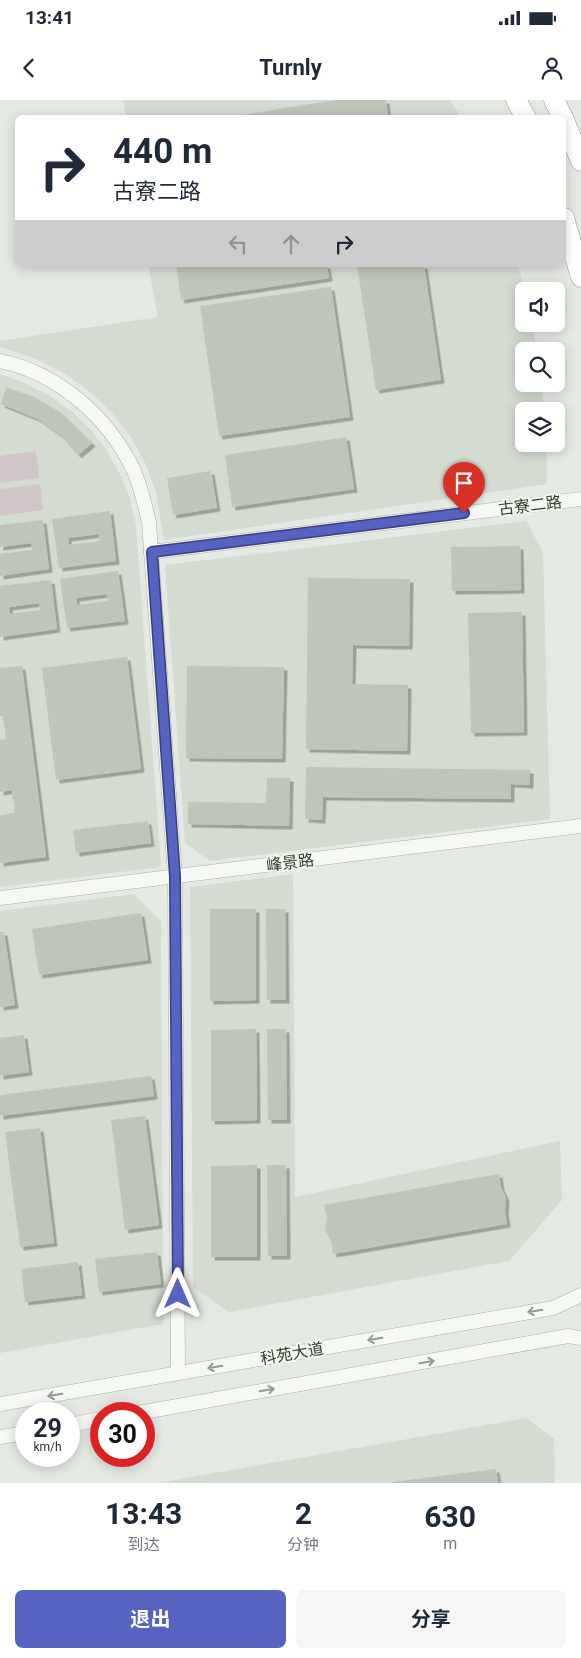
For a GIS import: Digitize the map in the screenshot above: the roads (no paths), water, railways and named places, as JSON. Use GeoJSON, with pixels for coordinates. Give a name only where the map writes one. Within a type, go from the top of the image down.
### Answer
{"type":"FeatureCollection","features":[{"type":"Feature","properties":{"kind":"highway"},"geometry":{"type":"LineString","coordinates":[[516,100],[524,115]]}},
{"type":"Feature","properties":{"kind":"highway"},"geometry":{"type":"LineString","coordinates":[[554,100],[561,115]]}},
{"type":"Feature","properties":{"kind":"highway"},"geometry":{"type":"LineString","coordinates":[[566,126],[581,161]]}},
{"type":"Feature","properties":{"kind":"highway"},"geometry":{"type":"LineString","coordinates":[[566,225],[581,277]]}},
{"type":"Feature","properties":{"kind":"street"},"geometry":{"type":"LineString","coordinates":[[0,361],[31,371],[57,384],[80,401],[101,421],[118,444],[140,486],[149,524],[175,876],[178,1373]]}},
{"type":"Feature","properties":{"kind":"street","name":"古寮二路"},"geometry":{"type":"LineString","coordinates":[[152,552],[581,499]]}},
{"type":"Feature","properties":{"kind":"street","name":"峰景路"},"geometry":{"type":"LineString","coordinates":[[0,898],[581,826]]}},
{"type":"Feature","properties":{"kind":"street","name":"科苑大道"},"geometry":{"type":"LineString","coordinates":[[0,1404],[553,1308],[581,1295]]}},
{"type":"Feature","properties":{"kind":"street","name":"科苑大道"},"geometry":{"type":"LineString","coordinates":[[155,1410],[568,1336],[581,1338]]}},
{"type":"Feature","properties":{"kind":"street"},"geometry":{"type":"LineString","coordinates":[[0,1437],[15,1434]]}}]}
